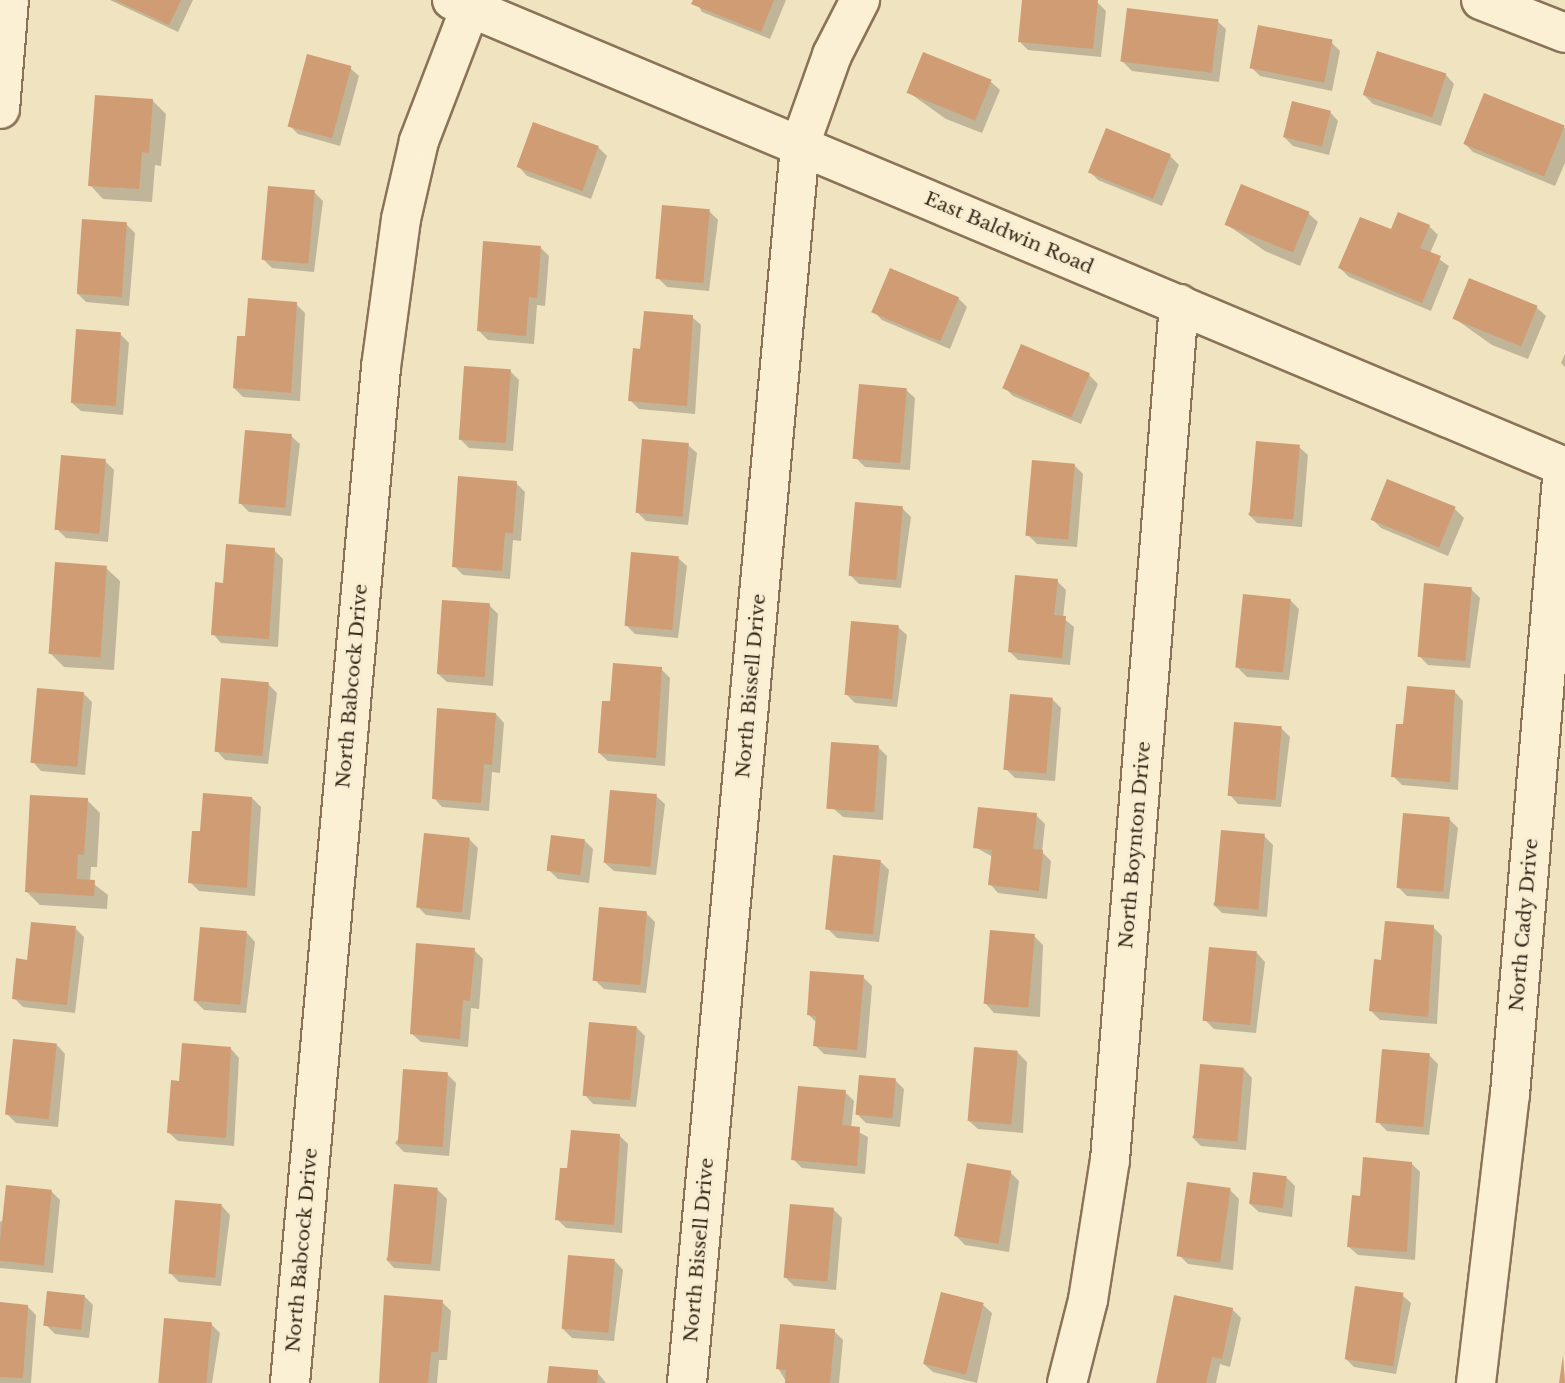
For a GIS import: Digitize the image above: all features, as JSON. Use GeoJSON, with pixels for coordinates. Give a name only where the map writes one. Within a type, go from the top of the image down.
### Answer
{"type":"FeatureCollection","features":[{"type":"Feature","properties":{"kind":"street"},"geometry":{"type":"LineString","coordinates":[[0,109],[9,0]]}},
{"type":"Feature","properties":{"kind":"street","name":"North Bissell Drive"},"geometry":{"type":"LineString","coordinates":[[687,1383],[800,145],[832,55],[860,0]]}},
{"type":"Feature","properties":{"kind":"street"},"geometry":{"type":"LineString","coordinates":[[1481,0],[1565,33]]}},
{"type":"Feature","properties":{"kind":"street","name":"East Baldwin Road"},"geometry":{"type":"LineString","coordinates":[[465,2],[1564,467]]}},
{"type":"Feature","properties":{"kind":"street","name":"North Babcock Drive"},"geometry":{"type":"LineString","coordinates":[[290,1383],[383,353],[401,219],[419,141],[465,2]]}},
{"type":"Feature","properties":{"kind":"street","name":"North Boynton Drive"},"geometry":{"type":"LineString","coordinates":[[1067,1383],[1088,1300],[1110,1160],[1179,304]]}},
{"type":"Feature","properties":{"kind":"street","name":"North Cady Drive"},"geometry":{"type":"LineString","coordinates":[[1476,1383],[1510,1094],[1564,467]]}},
{"type":"Feature","properties":{"kind":"building"},"geometry":{"type":"Polygon","coordinates":[[[115,0],[181,0],[169,25],[115,0]]]}},
{"type":"Feature","properties":{"kind":"building"},"geometry":{"type":"Polygon","coordinates":[[[693,0],[774,0],[761,32],[691,4],[693,0]]]}},
{"type":"Feature","properties":{"kind":"building"},"geometry":{"type":"Polygon","coordinates":[[[1022,0],[1098,0],[1093,49],[1018,42],[1022,0]]]}},
{"type":"Feature","properties":{"kind":"building"},"geometry":{"type":"Polygon","coordinates":[[[1127,8],[1218,19],[1212,73],[1120,62],[1127,8]]]}},
{"type":"Feature","properties":{"kind":"building"},"geometry":{"type":"Polygon","coordinates":[[[1258,25],[1333,40],[1324,83],[1250,68],[1258,25]]]}},
{"type":"Feature","properties":{"kind":"building"},"geometry":{"type":"Polygon","coordinates":[[[1377,51],[1446,74],[1432,117],[1363,95],[1377,51]]]}},
{"type":"Feature","properties":{"kind":"building"},"geometry":{"type":"Polygon","coordinates":[[[923,52],[992,80],[975,121],[907,93],[923,52]]]}},
{"type":"Feature","properties":{"kind":"building"},"geometry":{"type":"Polygon","coordinates":[[[307,54],[351,66],[332,138],[288,126],[307,54]]]}},
{"type":"Feature","properties":{"kind":"building"},"geometry":{"type":"Polygon","coordinates":[[[1484,93],[1565,126],[1544,177],[1463,144],[1484,93]]]}},
{"type":"Feature","properties":{"kind":"building"},"geometry":{"type":"Polygon","coordinates":[[[95,95],[153,99],[149,153],[142,152],[139,189],[88,186],[95,95]]]}},
{"type":"Feature","properties":{"kind":"building"},"geometry":{"type":"Polygon","coordinates":[[[1292,101],[1331,111],[1322,147],[1283,137],[1292,101]]]}},
{"type":"Feature","properties":{"kind":"building"},"geometry":{"type":"Polygon","coordinates":[[[533,122],[599,146],[582,191],[517,167],[533,122]]]}},
{"type":"Feature","properties":{"kind":"building"},"geometry":{"type":"Polygon","coordinates":[[[1106,128],[1171,154],[1153,199],[1088,173],[1106,128]]]}},
{"type":"Feature","properties":{"kind":"building"},"geometry":{"type":"Polygon","coordinates":[[[1241,184],[1310,212],[1293,253],[1225,225],[1241,184]]]}},
{"type":"Feature","properties":{"kind":"building"},"geometry":{"type":"Polygon","coordinates":[[[268,186],[315,190],[308,264],[262,260],[268,186]]]}},
{"type":"Feature","properties":{"kind":"building"},"geometry":{"type":"Polygon","coordinates":[[[662,205],[710,209],[703,283],[656,279],[662,205]]]}},
{"type":"Feature","properties":{"kind":"building"},"geometry":{"type":"Polygon","coordinates":[[[1398,212],[1430,225],[1420,248],[1441,256],[1422,303],[1338,268],[1360,217],[1391,229],[1398,212]]]}},
{"type":"Feature","properties":{"kind":"building"},"geometry":{"type":"Polygon","coordinates":[[[82,219],[127,222],[122,297],[77,294],[82,219]]]}},
{"type":"Feature","properties":{"kind":"building"},"geometry":{"type":"Polygon","coordinates":[[[483,241],[541,246],[537,298],[529,297],[526,336],[477,331],[483,241]]]}},
{"type":"Feature","properties":{"kind":"building"},"geometry":{"type":"Polygon","coordinates":[[[890,268],[959,297],[940,341],[871,312],[890,268]]]}},
{"type":"Feature","properties":{"kind":"building"},"geometry":{"type":"Polygon","coordinates":[[[1469,278],[1538,306],[1521,347],[1453,319],[1469,278]]]}},
{"type":"Feature","properties":{"kind":"building"},"geometry":{"type":"Polygon","coordinates":[[[248,298],[297,302],[291,393],[233,388],[237,336],[245,336],[248,298]]]}},
{"type":"Feature","properties":{"kind":"building"},"geometry":{"type":"Polygon","coordinates":[[[644,311],[693,315],[687,406],[628,401],[633,348],[640,349],[644,311]]]}},
{"type":"Feature","properties":{"kind":"building"},"geometry":{"type":"Polygon","coordinates":[[[76,329],[121,332],[116,406],[71,403],[76,329]]]}},
{"type":"Feature","properties":{"kind":"building"},"geometry":{"type":"Polygon","coordinates":[[[1021,344],[1090,373],[1071,417],[1002,388],[1021,344]]]}},
{"type":"Feature","properties":{"kind":"building"},"geometry":{"type":"Polygon","coordinates":[[[464,366],[511,369],[506,443],[459,440],[464,366]]]}},
{"type":"Feature","properties":{"kind":"building"},"geometry":{"type":"Polygon","coordinates":[[[859,384],[907,388],[900,463],[852,459],[859,384]]]}},
{"type":"Feature","properties":{"kind":"building"},"geometry":{"type":"Polygon","coordinates":[[[245,430],[292,434],[285,508],[239,504],[245,430]]]}},
{"type":"Feature","properties":{"kind":"building"},"geometry":{"type":"Polygon","coordinates":[[[642,439],[689,443],[682,517],[636,513],[642,439]]]}},
{"type":"Feature","properties":{"kind":"building"},"geometry":{"type":"Polygon","coordinates":[[[1256,441],[1300,445],[1293,520],[1249,516],[1256,441]]]}},
{"type":"Feature","properties":{"kind":"building"},"geometry":{"type":"Polygon","coordinates":[[[61,455],[106,459],[99,534],[54,530],[61,455]]]}},
{"type":"Feature","properties":{"kind":"building"},"geometry":{"type":"Polygon","coordinates":[[[1032,460],[1075,464],[1068,539],[1025,536],[1032,460]]]}},
{"type":"Feature","properties":{"kind":"building"},"geometry":{"type":"Polygon","coordinates":[[[458,476],[517,481],[513,533],[505,533],[502,571],[452,567],[458,476]]]}},
{"type":"Feature","properties":{"kind":"building"},"geometry":{"type":"Polygon","coordinates":[[[1387,479],[1456,507],[1439,548],[1371,520],[1387,479]]]}},
{"type":"Feature","properties":{"kind":"building"},"geometry":{"type":"Polygon","coordinates":[[[855,502],[903,506],[896,580],[849,576],[855,502]]]}},
{"type":"Feature","properties":{"kind":"building"},"geometry":{"type":"Polygon","coordinates":[[[226,544],[275,548],[269,639],[211,635],[215,582],[223,583],[226,544]]]}},
{"type":"Feature","properties":{"kind":"building"},"geometry":{"type":"Polygon","coordinates":[[[631,552],[679,556],[672,630],[625,626],[631,552]]]}},
{"type":"Feature","properties":{"kind":"building"},"geometry":{"type":"Polygon","coordinates":[[[55,562],[107,566],[100,657],[49,654],[55,562]]]}},
{"type":"Feature","properties":{"kind":"building"},"geometry":{"type":"Polygon","coordinates":[[[1015,575],[1058,579],[1054,615],[1066,616],[1062,658],[1008,652],[1015,575]]]}},
{"type":"Feature","properties":{"kind":"building"},"geometry":{"type":"Polygon","coordinates":[[[1424,583],[1472,587],[1465,661],[1418,657],[1424,583]]]}},
{"type":"Feature","properties":{"kind":"building"},"geometry":{"type":"Polygon","coordinates":[[[1243,594],[1291,599],[1283,673],[1235,668],[1243,594]]]}},
{"type":"Feature","properties":{"kind":"building"},"geometry":{"type":"Polygon","coordinates":[[[442,600],[490,603],[485,677],[437,674],[442,600]]]}},
{"type":"Feature","properties":{"kind":"building"},"geometry":{"type":"Polygon","coordinates":[[[851,621],[899,625],[892,699],[845,695],[851,621]]]}},
{"type":"Feature","properties":{"kind":"building"},"geometry":{"type":"Polygon","coordinates":[[[613,663],[662,667],[656,758],[598,753],[602,701],[610,701],[613,663]]]}},
{"type":"Feature","properties":{"kind":"building"},"geometry":{"type":"Polygon","coordinates":[[[221,678],[269,682],[262,756],[215,752],[221,678]]]}},
{"type":"Feature","properties":{"kind":"building"},"geometry":{"type":"Polygon","coordinates":[[[1407,686],[1455,690],[1450,782],[1391,777],[1396,724],[1403,724],[1407,686]]]}},
{"type":"Feature","properties":{"kind":"building"},"geometry":{"type":"Polygon","coordinates":[[[37,688],[84,692],[77,767],[30,763],[37,688]]]}},
{"type":"Feature","properties":{"kind":"building"},"geometry":{"type":"Polygon","coordinates":[[[1010,694],[1053,698],[1046,773],[1003,770],[1010,694]]]}},
{"type":"Feature","properties":{"kind":"building"},"geometry":{"type":"Polygon","coordinates":[[[437,708],[496,713],[492,765],[484,764],[481,803],[432,799],[437,708]]]}},
{"type":"Feature","properties":{"kind":"building"},"geometry":{"type":"Polygon","coordinates":[[[1234,722],[1282,726],[1275,800],[1228,796],[1234,722]]]}},
{"type":"Feature","properties":{"kind":"building"},"geometry":{"type":"Polygon","coordinates":[[[831,742],[879,745],[874,812],[826,809],[831,742]]]}},
{"type":"Feature","properties":{"kind":"building"},"geometry":{"type":"Polygon","coordinates":[[[610,790],[657,794],[650,867],[604,863],[610,790]]]}},
{"type":"Feature","properties":{"kind":"building"},"geometry":{"type":"Polygon","coordinates":[[[203,793],[252,797],[247,888],[188,883],[192,831],[200,831],[203,793]]]}},
{"type":"Feature","properties":{"kind":"building"},"geometry":{"type":"Polygon","coordinates":[[[30,795],[88,798],[84,855],[78,854],[77,879],[95,880],[94,896],[25,892],[30,795]]]}},
{"type":"Feature","properties":{"kind":"building"},"geometry":{"type":"Polygon","coordinates":[[[978,807],[1037,813],[1033,849],[1043,850],[1039,891],[988,885],[992,850],[973,848],[978,807]]]}},
{"type":"Feature","properties":{"kind":"building"},"geometry":{"type":"Polygon","coordinates":[[[1403,813],[1450,817],[1443,892],[1396,888],[1403,813]]]}},
{"type":"Feature","properties":{"kind":"building"},"geometry":{"type":"Polygon","coordinates":[[[1221,830],[1265,834],[1258,910],[1214,906],[1221,830]]]}},
{"type":"Feature","properties":{"kind":"building"},"geometry":{"type":"Polygon","coordinates":[[[424,833],[470,838],[462,912],[416,908],[424,833]]]}},
{"type":"Feature","properties":{"kind":"building"},"geometry":{"type":"Polygon","coordinates":[[[551,835],[585,839],[580,875],[547,871],[551,835]]]}},
{"type":"Feature","properties":{"kind":"building"},"geometry":{"type":"Polygon","coordinates":[[[833,855],[881,860],[873,935],[825,930],[833,855]]]}},
{"type":"Feature","properties":{"kind":"building"},"geometry":{"type":"Polygon","coordinates":[[[599,907],[647,911],[640,985],[593,981],[599,907]]]}},
{"type":"Feature","properties":{"kind":"building"},"geometry":{"type":"Polygon","coordinates":[[[1385,921],[1434,925],[1428,1017],[1369,1011],[1374,959],[1381,960],[1385,921]]]}},
{"type":"Feature","properties":{"kind":"building"},"geometry":{"type":"Polygon","coordinates":[[[31,922],[76,926],[67,1005],[12,999],[16,958],[27,960],[31,922]]]}},
{"type":"Feature","properties":{"kind":"building"},"geometry":{"type":"Polygon","coordinates":[[[200,927],[247,931],[240,1005],[194,1001],[200,927]]]}},
{"type":"Feature","properties":{"kind":"building"},"geometry":{"type":"Polygon","coordinates":[[[990,930],[1035,934],[1028,1008],[984,1004],[990,930]]]}},
{"type":"Feature","properties":{"kind":"building"},"geometry":{"type":"Polygon","coordinates":[[[416,943],[475,948],[470,1001],[463,1000],[460,1039],[410,1034],[416,943]]]}},
{"type":"Feature","properties":{"kind":"building"},"geometry":{"type":"Polygon","coordinates":[[[1209,947],[1257,951],[1250,1025],[1203,1021],[1209,947]]]}},
{"type":"Feature","properties":{"kind":"building"},"geometry":{"type":"Polygon","coordinates":[[[810,971],[864,975],[857,1050],[813,1046],[816,1016],[807,1015],[810,971]]]}},
{"type":"Feature","properties":{"kind":"building"},"geometry":{"type":"Polygon","coordinates":[[[589,1022],[637,1026],[630,1100],[583,1096],[589,1022]]]}},
{"type":"Feature","properties":{"kind":"building"},"geometry":{"type":"Polygon","coordinates":[[[13,1039],[57,1044],[49,1119],[5,1115],[13,1039]]]}},
{"type":"Feature","properties":{"kind":"building"},"geometry":{"type":"Polygon","coordinates":[[[182,1043],[231,1047],[226,1138],[167,1133],[171,1080],[179,1081],[182,1043]]]}},
{"type":"Feature","properties":{"kind":"building"},"geometry":{"type":"Polygon","coordinates":[[[974,1047],[1018,1051],[1011,1125],[968,1121],[974,1047]]]}},
{"type":"Feature","properties":{"kind":"building"},"geometry":{"type":"Polygon","coordinates":[[[1382,1049],[1430,1053],[1423,1127],[1376,1123],[1382,1049]]]}},
{"type":"Feature","properties":{"kind":"building"},"geometry":{"type":"Polygon","coordinates":[[[1200,1064],[1244,1068],[1237,1142],[1194,1138],[1200,1064]]]}},
{"type":"Feature","properties":{"kind":"building"},"geometry":{"type":"Polygon","coordinates":[[[403,1069],[448,1072],[443,1147],[398,1144],[403,1069]]]}},
{"type":"Feature","properties":{"kind":"building"},"geometry":{"type":"Polygon","coordinates":[[[859,1075],[896,1078],[892,1118],[856,1115],[859,1075]]]}},
{"type":"Feature","properties":{"kind":"building"},"geometry":{"type":"Polygon","coordinates":[[[798,1086],[846,1090],[842,1125],[860,1127],[857,1166],[791,1160],[798,1086]]]}},
{"type":"Feature","properties":{"kind":"building"},"geometry":{"type":"Polygon","coordinates":[[[571,1130],[620,1134],[614,1225],[555,1220],[560,1168],[567,1168],[571,1130]]]}},
{"type":"Feature","properties":{"kind":"building"},"geometry":{"type":"Polygon","coordinates":[[[1363,1157],[1412,1162],[1407,1252],[1347,1247],[1352,1195],[1360,1196],[1363,1157]]]}},
{"type":"Feature","properties":{"kind":"building"},"geometry":{"type":"Polygon","coordinates":[[[967,1163],[1011,1171],[998,1244],[954,1236],[967,1163]]]}},
{"type":"Feature","properties":{"kind":"building"},"geometry":{"type":"Polygon","coordinates":[[[1253,1172],[1287,1176],[1283,1208],[1249,1204],[1253,1172]]]}},
{"type":"Feature","properties":{"kind":"building"},"geometry":{"type":"Polygon","coordinates":[[[1187,1182],[1231,1188],[1220,1262],[1177,1256],[1187,1182]]]}},
{"type":"Feature","properties":{"kind":"building"},"geometry":{"type":"Polygon","coordinates":[[[394,1184],[438,1188],[431,1265],[387,1261],[394,1184]]]}},
{"type":"Feature","properties":{"kind":"building"},"geometry":{"type":"Polygon","coordinates":[[[6,1185],[52,1190],[44,1265],[0,1261],[6,1185]]]}},
{"type":"Feature","properties":{"kind":"building"},"geometry":{"type":"Polygon","coordinates":[[[175,1200],[222,1204],[215,1278],[169,1274],[175,1200]]]}},
{"type":"Feature","properties":{"kind":"building"},"geometry":{"type":"Polygon","coordinates":[[[790,1204],[834,1208],[827,1282],[784,1278],[790,1204]]]}},
{"type":"Feature","properties":{"kind":"building"},"geometry":{"type":"Polygon","coordinates":[[[568,1255],[615,1259],[608,1333],[562,1329],[568,1255]]]}},
{"type":"Feature","properties":{"kind":"building"},"geometry":{"type":"Polygon","coordinates":[[[1355,1286],[1404,1293],[1393,1366],[1345,1359],[1355,1286]]]}},
{"type":"Feature","properties":{"kind":"building"},"geometry":{"type":"Polygon","coordinates":[[[47,1291],[85,1295],[81,1330],[43,1326],[47,1291]]]}},
{"type":"Feature","properties":{"kind":"building"},"geometry":{"type":"Polygon","coordinates":[[[941,1292],[984,1303],[966,1374],[923,1364],[941,1292]]]}},
{"type":"Feature","properties":{"kind":"building"},"geometry":{"type":"Polygon","coordinates":[[[384,1295],[443,1300],[438,1352],[431,1352],[428,1383],[379,1383],[384,1295]]]}},
{"type":"Feature","properties":{"kind":"building"},"geometry":{"type":"Polygon","coordinates":[[[1174,1295],[1233,1308],[1222,1359],[1212,1357],[1206,1383],[1156,1383],[1174,1295]]]}},
{"type":"Feature","properties":{"kind":"building"},"geometry":{"type":"Polygon","coordinates":[[[0,1302],[28,1305],[23,1378],[0,1377],[0,1302]]]}},
{"type":"Feature","properties":{"kind":"building"},"geometry":{"type":"Polygon","coordinates":[[[164,1318],[212,1322],[206,1383],[158,1383],[164,1318]]]}},
{"type":"Feature","properties":{"kind":"building"},"geometry":{"type":"Polygon","coordinates":[[[780,1324],[835,1329],[830,1383],[785,1383],[786,1370],[776,1369],[780,1324]]]}},
{"type":"Feature","properties":{"kind":"building"},"geometry":{"type":"Polygon","coordinates":[[[1563,1355],[1565,1383],[1559,1383],[1563,1355]]]}},
{"type":"Feature","properties":{"kind":"building"},"geometry":{"type":"Polygon","coordinates":[[[549,1366],[598,1370],[597,1383],[547,1383],[549,1366]]]}}]}
